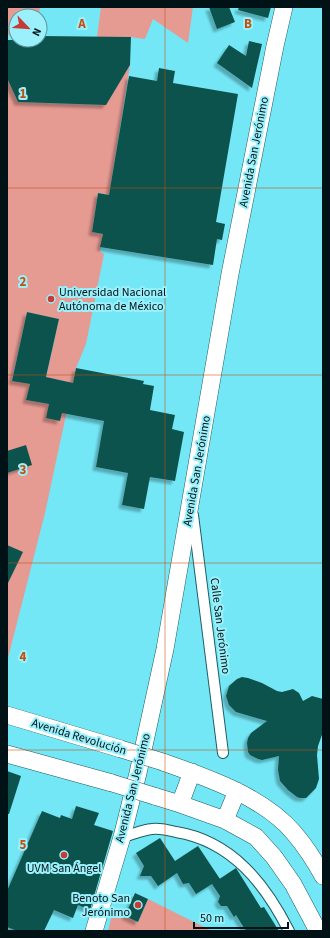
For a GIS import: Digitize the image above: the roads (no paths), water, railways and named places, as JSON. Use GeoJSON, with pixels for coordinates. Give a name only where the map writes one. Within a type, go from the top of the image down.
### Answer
{"type":"FeatureCollection","features":[{"type":"Feature","properties":{"kind":"main road","name":"Avenida San Jerónimo"},"geometry":{"type":"LineString","coordinates":[[94,931],[122,838],[165,649],[230,274],[284,7]]}},
{"type":"Feature","properties":{"kind":"main road","name":"Avenida Revolución"},"geometry":{"type":"LineString","coordinates":[[7,715],[163,762],[192,772],[237,791],[268,809],[294,832],[323,876]]}},
{"type":"Feature","properties":{"kind":"main road"},"geometry":{"type":"LineString","coordinates":[[7,754],[112,783],[180,804],[225,820],[256,837],[274,857],[293,884],[318,931]]}},
{"type":"Feature","properties":{"kind":"main road"},"geometry":{"type":"LineString","coordinates":[[180,804],[192,772]]}},
{"type":"Feature","properties":{"kind":"main road"},"geometry":{"type":"LineString","coordinates":[[225,820],[237,791]]}},
{"type":"Feature","properties":{"kind":"street","name":"Calle San Jerónimo"},"geometry":{"type":"LineString","coordinates":[[191,502],[223,753]]}},
{"type":"Feature","properties":{"kind":"street"},"geometry":{"type":"LineString","coordinates":[[122,838],[152,829],[182,833],[212,843],[236,860],[258,881],[277,908],[289,931]]}},
{"type":"Feature","properties":{"kind":"place","name":"Universidad Nacional Autónoma de México"},"geometry":{"type":"Point","coordinates":[51,299]}},
{"type":"Feature","properties":{"kind":"place","name":"UVM San Ángel"},"geometry":{"type":"Point","coordinates":[64,855]}},
{"type":"Feature","properties":{"kind":"place","name":"Benoto San Jerónimo"},"geometry":{"type":"Point","coordinates":[138,905]}}]}
